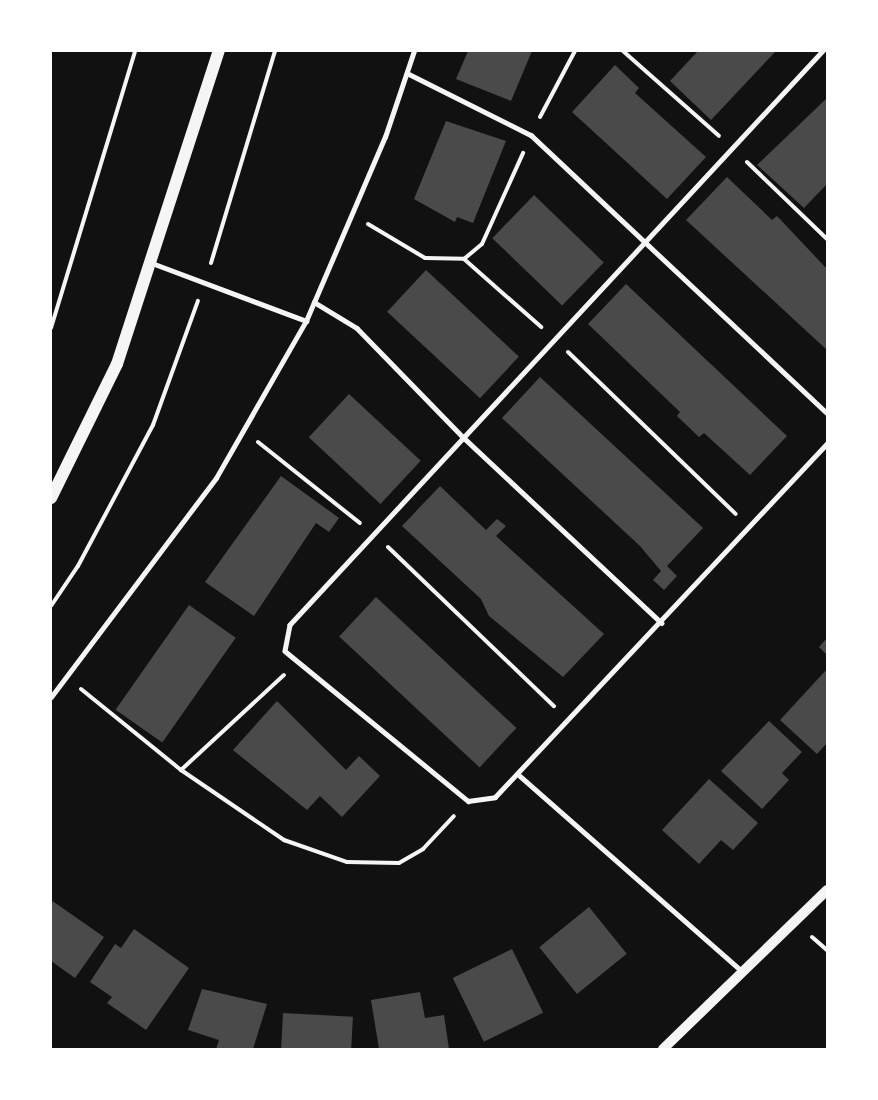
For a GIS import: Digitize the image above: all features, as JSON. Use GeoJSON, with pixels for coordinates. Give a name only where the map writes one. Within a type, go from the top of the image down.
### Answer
{"type":"FeatureCollection","features":[{"type":"Feature","properties":{"kind":"main road"},"geometry":{"type":"LineString","coordinates":[[51,498],[117,364],[152,263],[219,51]]}},
{"type":"Feature","properties":{"kind":"street"},"geometry":{"type":"LineString","coordinates":[[663,1049],[827,890]]}},
{"type":"Feature","properties":{"kind":"lane"},"geometry":{"type":"LineString","coordinates":[[51,697],[216,478],[306,321],[414,51]]}},
{"type":"Feature","properties":{"kind":"lane"},"geometry":{"type":"LineString","coordinates":[[823,51],[644,241],[291,625],[285,651],[468,801],[495,797],[520,776],[827,444]]}},
{"type":"Feature","properties":{"kind":"lane"},"geometry":{"type":"LineString","coordinates":[[407,73],[531,135],[827,413]]}},
{"type":"Feature","properties":{"kind":"lane"},"geometry":{"type":"LineString","coordinates":[[152,263],[306,321]]}},
{"type":"Feature","properties":{"kind":"lane"},"geometry":{"type":"LineString","coordinates":[[314,302],[357,328],[463,437],[662,623]]}},
{"type":"Feature","properties":{"kind":"lane"},"geometry":{"type":"LineString","coordinates":[[520,776],[743,973]]}},
{"type":"Feature","properties":{"kind":"path"},"geometry":{"type":"LineString","coordinates":[[51,328],[135,51]]}},
{"type":"Feature","properties":{"kind":"path"},"geometry":{"type":"LineString","coordinates":[[51,606],[153,424],[205,283],[275,51]]}},
{"type":"Feature","properties":{"kind":"path"},"geometry":{"type":"LineString","coordinates":[[243,430],[374,534],[570,721]]}},
{"type":"Feature","properties":{"kind":"path"},"geometry":{"type":"LineString","coordinates":[[181,770],[297,662]]}},
{"type":"Feature","properties":{"kind":"path"},"geometry":{"type":"LineString","coordinates":[[66,677],[181,770],[284,840],[347,862],[399,863],[423,849],[468,801]]}},
{"type":"Feature","properties":{"kind":"building"},"geometry":{"type":"Polygon","coordinates":[[[468,51],[532,51],[511,101],[456,79],[468,51]]]}},
{"type":"Feature","properties":{"kind":"building"},"geometry":{"type":"Polygon","coordinates":[[[698,51],[776,51],[711,120],[670,81],[698,51]]]}},
{"type":"Feature","properties":{"kind":"building"},"geometry":{"type":"Polygon","coordinates":[[[615,65],[639,88],[635,93],[706,157],[667,199],[572,112],[615,65]]]}},
{"type":"Feature","properties":{"kind":"building"},"geometry":{"type":"Polygon","coordinates":[[[827,98],[827,184],[804,208],[757,165],[827,98]]]}},
{"type":"Feature","properties":{"kind":"building"},"geometry":{"type":"Polygon","coordinates":[[[446,121],[506,141],[473,223],[457,217],[455,222],[414,199],[446,121]]]}},
{"type":"Feature","properties":{"kind":"building"},"geometry":{"type":"Polygon","coordinates":[[[727,177],[772,220],[777,216],[827,269],[827,350],[686,220],[727,177]]]}},
{"type":"Feature","properties":{"kind":"building"},"geometry":{"type":"Polygon","coordinates":[[[534,195],[604,262],[562,306],[492,238],[534,195]]]}},
{"type":"Feature","properties":{"kind":"building"},"geometry":{"type":"Polygon","coordinates":[[[426,270],[519,357],[480,398],[387,312],[426,270]]]}},
{"type":"Feature","properties":{"kind":"building"},"geometry":{"type":"Polygon","coordinates":[[[626,284],[787,436],[750,475],[704,433],[699,437],[677,416],[680,412],[588,324],[626,284]]]}},
{"type":"Feature","properties":{"kind":"building"},"geometry":{"type":"Polygon","coordinates":[[[540,377],[703,528],[667,566],[677,576],[664,590],[653,580],[661,571],[640,546],[502,418],[540,377]]]}},
{"type":"Feature","properties":{"kind":"building"},"geometry":{"type":"Polygon","coordinates":[[[349,394],[421,461],[380,504],[309,437],[349,394]]]}},
{"type":"Feature","properties":{"kind":"building"},"geometry":{"type":"Polygon","coordinates":[[[281,476],[339,518],[329,532],[316,523],[254,616],[205,582],[281,476]]]}},
{"type":"Feature","properties":{"kind":"building"},"geometry":{"type":"Polygon","coordinates":[[[440,486],[486,530],[497,519],[506,526],[496,536],[604,634],[563,677],[489,616],[481,599],[402,526],[440,486]]]}},
{"type":"Feature","properties":{"kind":"building"},"geometry":{"type":"Polygon","coordinates":[[[376,597],[516,728],[480,767],[339,636],[376,597]]]}},
{"type":"Feature","properties":{"kind":"building"},"geometry":{"type":"Polygon","coordinates":[[[189,605],[236,638],[162,743],[116,710],[189,605]]]}},
{"type":"Feature","properties":{"kind":"building"},"geometry":{"type":"Polygon","coordinates":[[[827,638],[827,655],[819,647],[827,638]]]}},
{"type":"Feature","properties":{"kind":"building"},"geometry":{"type":"Polygon","coordinates":[[[827,669],[827,743],[817,754],[780,720],[827,669]]]}},
{"type":"Feature","properties":{"kind":"building"},"geometry":{"type":"Polygon","coordinates":[[[277,701],[346,770],[359,756],[380,776],[342,817],[320,796],[307,810],[233,750],[277,701]]]}},
{"type":"Feature","properties":{"kind":"building"},"geometry":{"type":"Polygon","coordinates":[[[769,721],[802,752],[782,773],[789,780],[762,809],[721,771],[769,721]]]}},
{"type":"Feature","properties":{"kind":"building"},"geometry":{"type":"Polygon","coordinates":[[[709,779],[758,823],[733,850],[721,840],[699,864],[662,830],[709,779]]]}},
{"type":"Feature","properties":{"kind":"building"},"geometry":{"type":"Polygon","coordinates":[[[51,900],[104,937],[75,978],[51,961],[51,900]]]}},
{"type":"Feature","properties":{"kind":"building"},"geometry":{"type":"Polygon","coordinates":[[[589,907],[627,954],[577,994],[539,947],[589,907]]]}},
{"type":"Feature","properties":{"kind":"building"},"geometry":{"type":"Polygon","coordinates":[[[134,929],[189,968],[146,1030],[107,1003],[112,997],[90,982],[115,944],[121,948],[134,929]]]}},
{"type":"Feature","properties":{"kind":"building"},"geometry":{"type":"Polygon","coordinates":[[[512,949],[543,1013],[484,1042],[453,978],[512,949]]]}},
{"type":"Feature","properties":{"kind":"building"},"geometry":{"type":"Polygon","coordinates":[[[202,989],[267,1004],[253,1049],[216,1049],[219,1040],[188,1030],[202,989]]]}},
{"type":"Feature","properties":{"kind":"building"},"geometry":{"type":"Polygon","coordinates":[[[420,992],[425,1018],[444,1015],[449,1049],[379,1049],[371,1000],[420,992]]]}},
{"type":"Feature","properties":{"kind":"building"},"geometry":{"type":"Polygon","coordinates":[[[283,1013],[353,1017],[351,1049],[281,1049],[283,1013]]]}}]}
